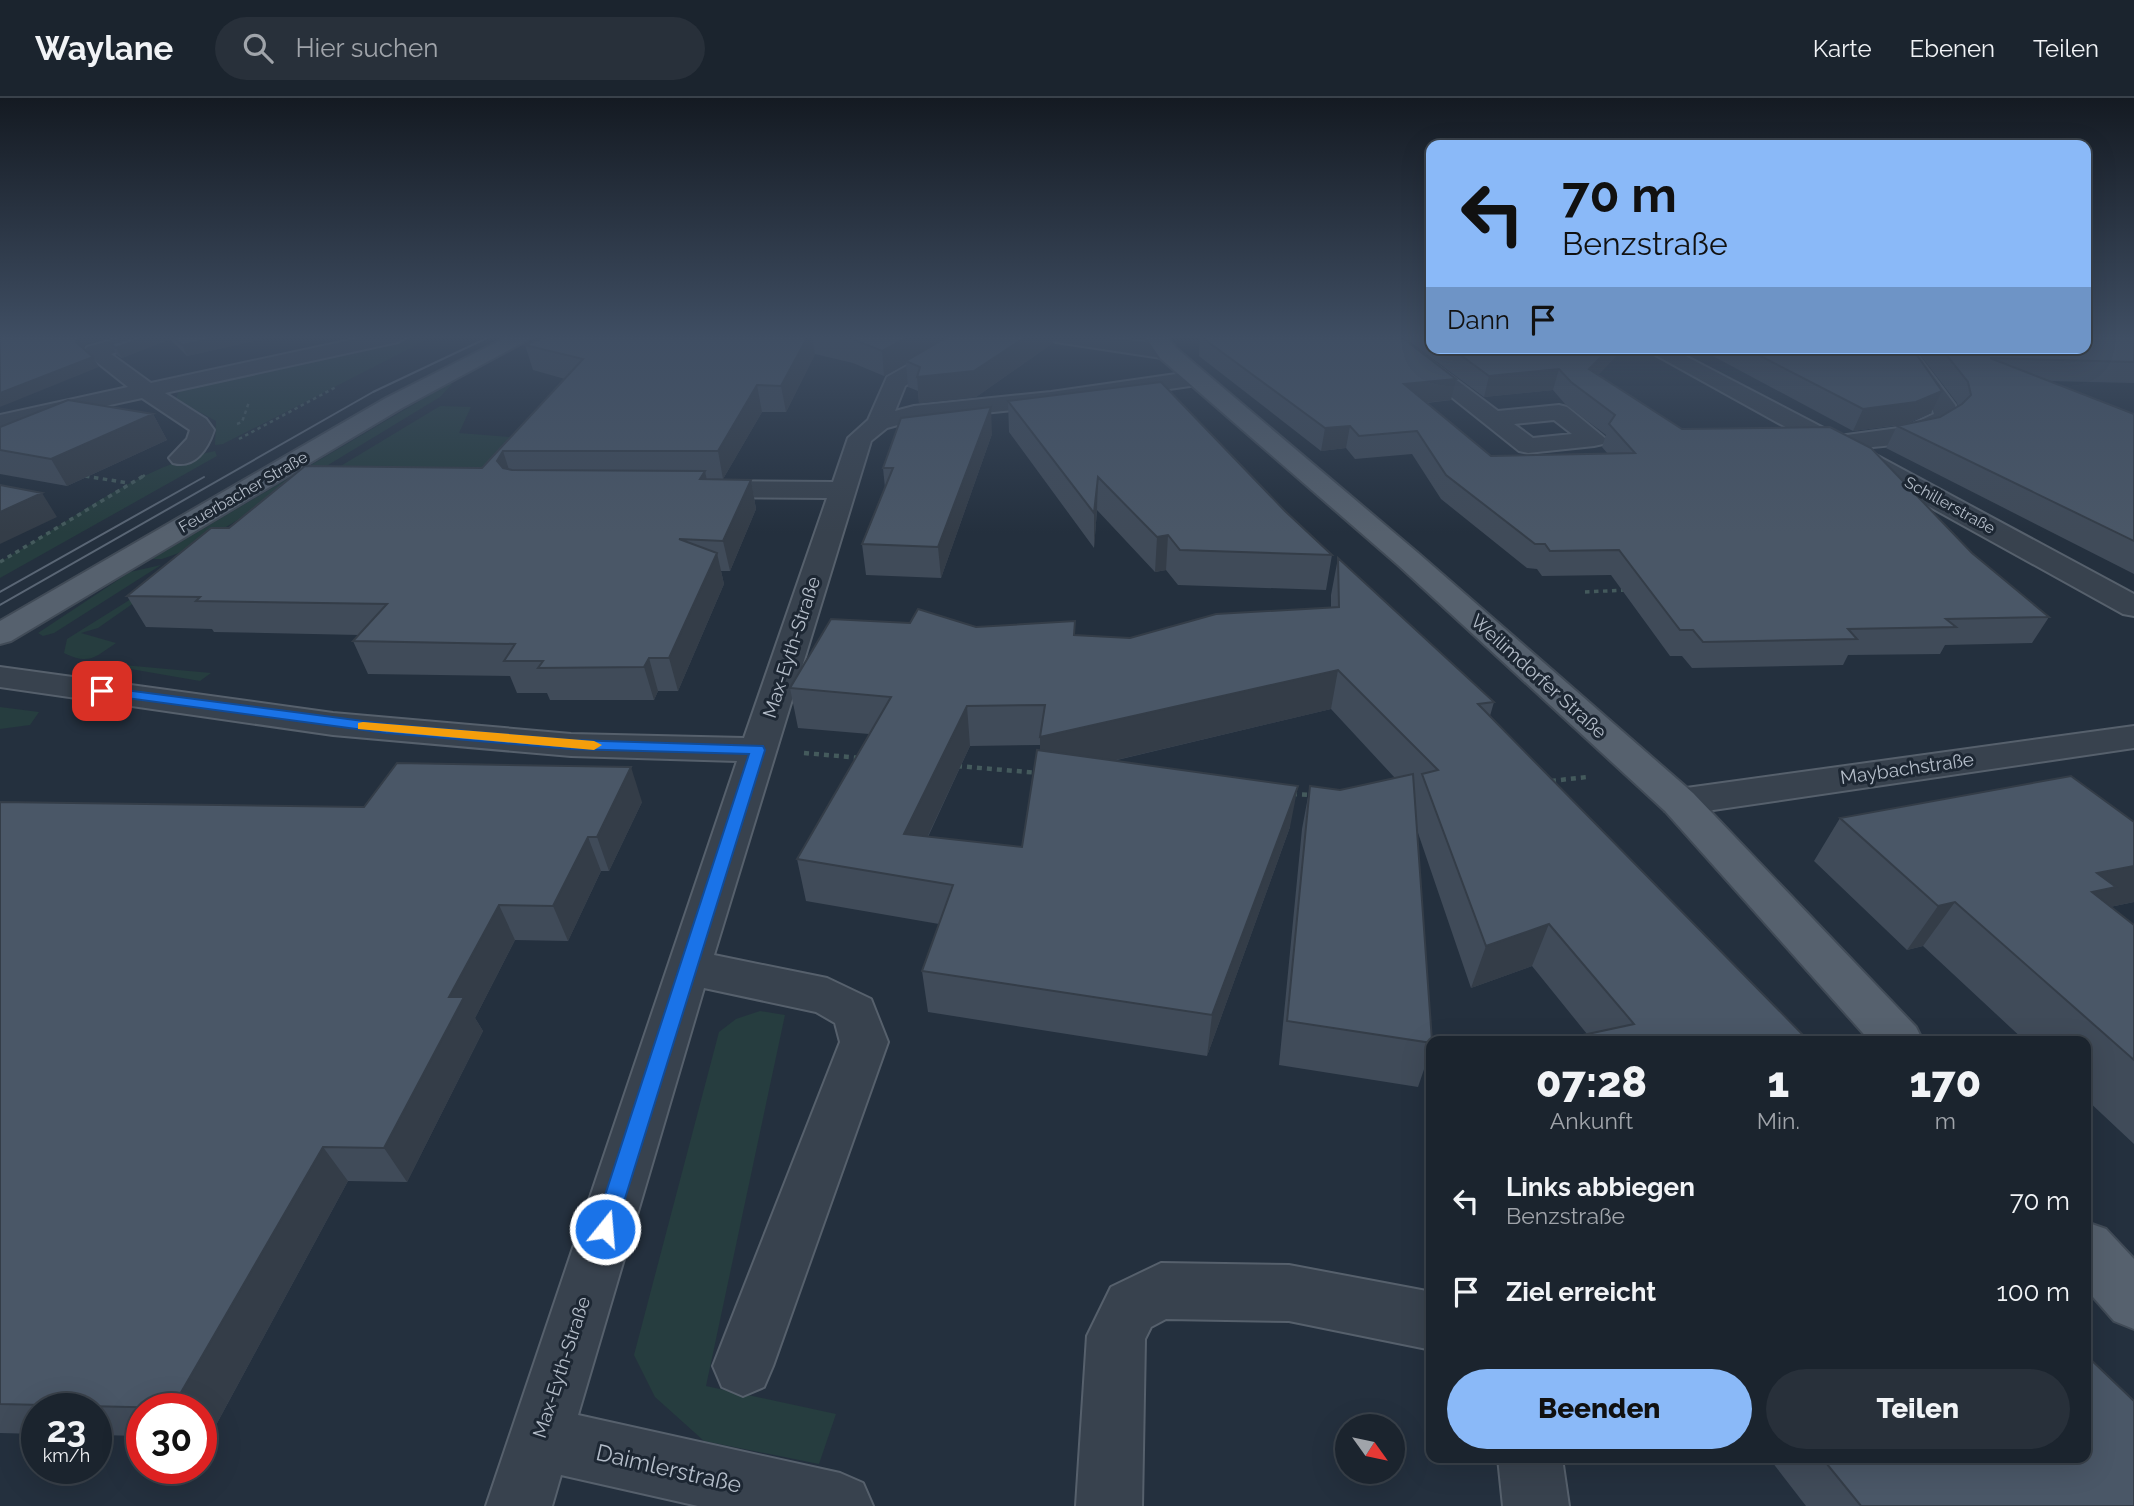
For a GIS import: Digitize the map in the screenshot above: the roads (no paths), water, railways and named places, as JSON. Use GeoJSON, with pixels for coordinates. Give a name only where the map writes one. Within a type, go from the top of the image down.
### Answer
{"type":"FeatureCollection","features":[{"type":"Feature","properties":{"kind":"main road","name":"Feuerbacher Straße"},"geometry":{"type":"LineString","coordinates":[[0,634],[397,402]]}},
{"type":"Feature","properties":{"kind":"main road","name":"Weilimdorfer Straße"},"geometry":{"type":"LineString","coordinates":[[1226,402],[1408,559],[1679,802],[1894,1036]]}},
{"type":"Feature","properties":{"kind":"main road"},"geometry":{"type":"LineString","coordinates":[[2091,1254],[2134,1301]]}},
{"type":"Feature","properties":{"kind":"street"},"geometry":{"type":"LineString","coordinates":[[0,422],[87,402]]}},
{"type":"Feature","properties":{"kind":"street"},"geometry":{"type":"LineString","coordinates":[[158,402],[198,424],[202,430],[198,442],[183,458]]}},
{"type":"Feature","properties":{"kind":"street"},"geometry":{"type":"LineString","coordinates":[[879,423],[887,402]]}},
{"type":"Feature","properties":{"kind":"street"},"geometry":{"type":"LineString","coordinates":[[879,423],[914,413],[1025,402]]}},
{"type":"Feature","properties":{"kind":"street"},"geometry":{"type":"LineString","coordinates":[[1470,402],[1493,419]]}},
{"type":"Feature","properties":{"kind":"street","name":"Schillerstraße"},"geometry":{"type":"LineString","coordinates":[[1754,402],[2134,607]]}},
{"type":"Feature","properties":{"kind":"street"},"geometry":{"type":"LineString","coordinates":[[1833,444],[1906,435],[1939,425],[1946,415],[1941,402]]}},
{"type":"Feature","properties":{"kind":"street","name":"Max-Eyth-Straße"},"geometry":{"type":"LineString","coordinates":[[519,1506],[688,967],[842,490],[860,438],[879,423]]}},
{"type":"Feature","properties":{"kind":"street"},"geometry":{"type":"LineString","coordinates":[[675,489],[842,490]]}},
{"type":"Feature","properties":{"kind":"street"},"geometry":{"type":"LineString","coordinates":[[0,677],[333,724],[571,744],[758,750]]}},
{"type":"Feature","properties":{"kind":"street","name":"Maybachstraße"},"geometry":{"type":"LineString","coordinates":[[1679,802],[2134,737]]}},
{"type":"Feature","properties":{"kind":"street"},"geometry":{"type":"LineString","coordinates":[[688,967],[827,996],[855,1012],[864,1042],[743,1366]]}},
{"type":"Feature","properties":{"kind":"street"},"geometry":{"type":"LineString","coordinates":[[1109,1506],[1116,1336],[1131,1307],[1161,1291],[1289,1293],[1426,1320]]}},
{"type":"Feature","properties":{"kind":"street","name":"Daimlerstraße"},"geometry":{"type":"LineString","coordinates":[[539,1438],[841,1506]]}},
{"type":"Feature","properties":{"kind":"street"},"geometry":{"type":"LineString","coordinates":[[1531,1463],[1535,1506]]}},
{"type":"Feature","properties":{"kind":"tram line"},"geometry":{"type":"LineString","coordinates":[[0,605],[356,402]]}},
{"type":"Feature","properties":{"kind":"tram line"},"geometry":{"type":"LineString","coordinates":[[0,592],[204,477]]}}]}
